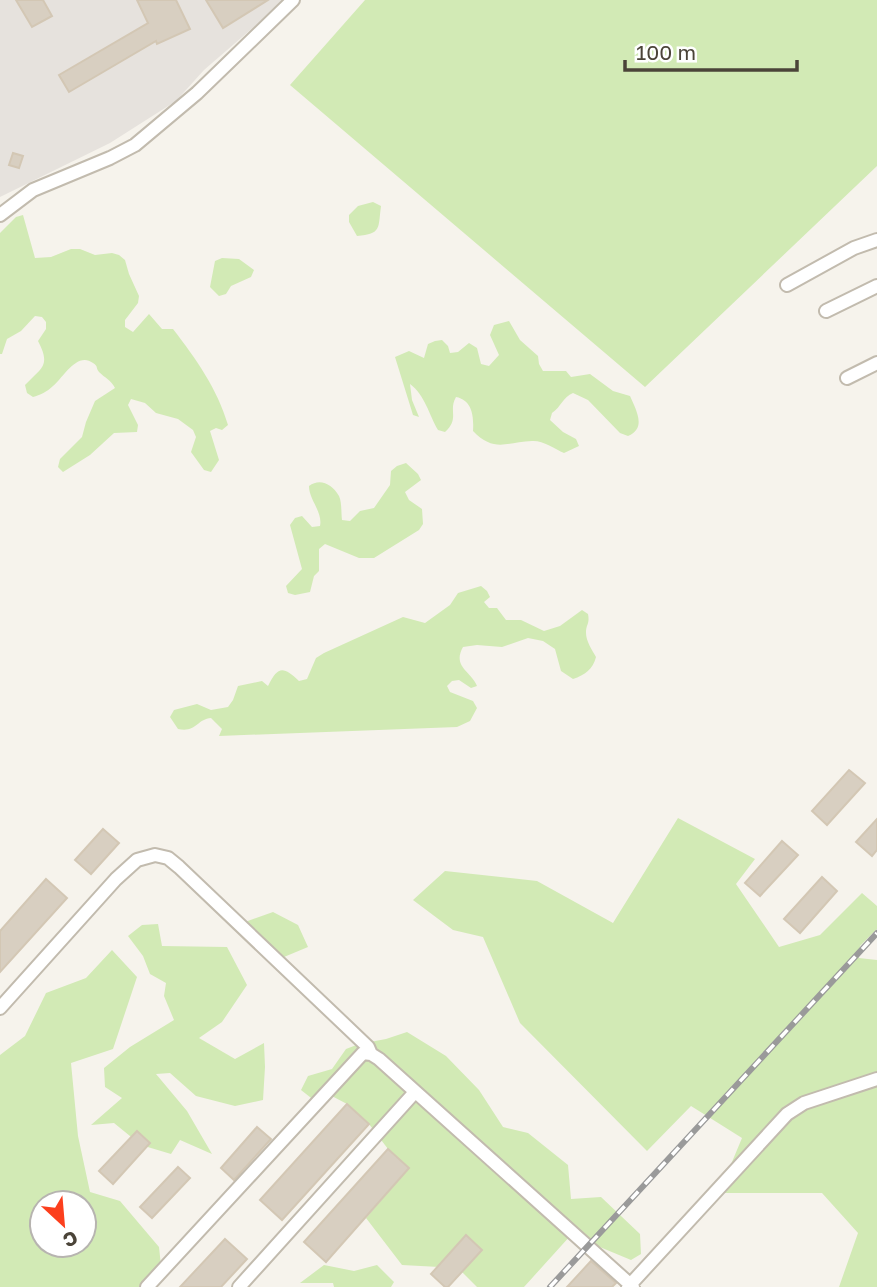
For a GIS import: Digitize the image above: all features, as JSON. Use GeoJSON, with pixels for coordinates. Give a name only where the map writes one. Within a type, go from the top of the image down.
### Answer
{"type":"FeatureCollection","features":[{"type":"Feature","properties":{"kind":"street"},"geometry":{"type":"LineString","coordinates":[[0,215],[33,190],[135,145],[197,93],[293,0]]}},
{"type":"Feature","properties":{"kind":"street"},"geometry":{"type":"LineString","coordinates":[[787,285],[854,248],[877,240]]}},
{"type":"Feature","properties":{"kind":"street"},"geometry":{"type":"LineString","coordinates":[[826,311],[877,286]]}},
{"type":"Feature","properties":{"kind":"street"},"geometry":{"type":"LineString","coordinates":[[847,378],[877,363]]}},
{"type":"Feature","properties":{"kind":"street"},"geometry":{"type":"LineString","coordinates":[[0,1008],[116,879],[137,860],[155,855],[168,858],[179,867],[368,1047],[371,1054]]}},
{"type":"Feature","properties":{"kind":"street"},"geometry":{"type":"LineString","coordinates":[[147,1287],[363,1053],[379,1059],[630,1286],[787,1114],[804,1102],[877,1079]]}},
{"type":"Feature","properties":{"kind":"street"},"geometry":{"type":"LineString","coordinates":[[240,1287],[415,1092]]}},
{"type":"Feature","properties":{"kind":"shaded area"},"geometry":{"type":"Polygon","coordinates":[[[0,0],[285,0],[204,70],[176,101],[110,143],[0,197],[0,0]]]}},
{"type":"Feature","properties":{"kind":"green space"},"geometry":{"type":"Polygon","coordinates":[[[365,0],[877,0],[877,166],[645,387],[290,85],[365,0]]]}},
{"type":"Feature","properties":{"kind":"green space"},"geometry":{"type":"Polygon","coordinates":[[[373,202],[381,206],[379,225],[371,234],[357,236],[349,222],[349,215],[358,206],[373,202]]]}},
{"type":"Feature","properties":{"kind":"green space"},"geometry":{"type":"Polygon","coordinates":[[[23,215],[35,258],[51,257],[71,249],[80,249],[95,255],[112,253],[125,260],[139,296],[138,303],[125,320],[125,327],[133,332],[149,314],[162,329],[173,329],[205,374],[223,411],[228,425],[222,430],[216,428],[210,431],[219,460],[211,472],[204,470],[191,452],[196,437],[193,430],[178,419],[156,413],[145,403],[131,399],[128,405],[138,425],[137,432],[114,433],[90,455],[63,472],[58,467],[60,459],[82,437],[95,401],[115,388],[95,364],[81,360],[46,392],[33,397],[27,393],[25,385],[40,370],[44,361],[38,341],[46,329],[46,322],[42,317],[35,316],[21,331],[7,339],[0,354],[0,233],[16,217],[23,215]]]}},
{"type":"Feature","properties":{"kind":"green space"},"geometry":{"type":"Polygon","coordinates":[[[222,258],[239,259],[254,270],[251,277],[231,286],[226,294],[219,296],[210,287],[215,261],[222,258]]]}},
{"type":"Feature","properties":{"kind":"green space"},"geometry":{"type":"Polygon","coordinates":[[[509,321],[520,340],[538,356],[543,371],[566,371],[571,377],[590,374],[613,391],[630,396],[639,424],[634,433],[628,436],[620,433],[588,400],[573,393],[552,413],[550,420],[576,439],[579,446],[564,453],[536,441],[501,445],[488,442],[473,431],[469,405],[456,397],[452,423],[445,432],[438,430],[423,399],[410,384],[412,400],[419,417],[413,415],[395,357],[409,351],[424,358],[428,344],[442,340],[450,353],[458,352],[469,343],[477,348],[481,364],[489,366],[499,355],[490,335],[494,325],[509,321]]]}},
{"type":"Feature","properties":{"kind":"green space"},"geometry":{"type":"Polygon","coordinates":[[[406,463],[421,480],[405,492],[409,500],[422,509],[423,524],[419,530],[374,558],[359,558],[325,544],[319,549],[319,571],[314,576],[310,592],[295,595],[288,593],[286,586],[302,569],[290,525],[295,518],[302,516],[312,527],[320,526],[320,516],[309,486],[321,482],[333,488],[340,498],[342,520],[350,521],[360,511],[374,508],[390,485],[391,471],[406,463]]]}},
{"type":"Feature","properties":{"kind":"green space"},"geometry":{"type":"Polygon","coordinates":[[[481,586],[490,597],[484,602],[489,608],[497,608],[506,620],[521,620],[544,631],[560,626],[582,610],[588,614],[586,636],[596,657],[591,668],[573,679],[561,671],[555,649],[543,641],[528,638],[502,647],[463,647],[460,654],[461,664],[477,686],[471,688],[459,680],[452,681],[447,686],[450,692],[473,701],[477,708],[470,721],[457,727],[219,736],[222,729],[211,718],[184,730],[178,729],[170,717],[174,710],[197,704],[211,710],[228,707],[238,686],[262,681],[268,686],[281,670],[299,681],[307,679],[316,658],[324,653],[403,617],[425,623],[450,605],[458,593],[481,586]]]}},
{"type":"Feature","properties":{"kind":"green space"},"geometry":{"type":"Polygon","coordinates":[[[678,818],[755,859],[736,884],[779,947],[820,935],[862,893],[877,906],[877,929],[860,946],[859,958],[877,960],[877,1287],[839,1287],[858,1233],[822,1193],[719,1193],[742,1138],[691,1106],[647,1151],[520,1023],[483,937],[453,930],[413,900],[445,871],[537,881],[613,923],[678,818]]]}},
{"type":"Feature","properties":{"kind":"green space"},"geometry":{"type":"Polygon","coordinates":[[[273,912],[298,925],[308,947],[284,957],[263,941],[245,922],[273,912]]]}},
{"type":"Feature","properties":{"kind":"green space"},"geometry":{"type":"Polygon","coordinates":[[[158,924],[162,946],[227,947],[247,985],[222,1022],[199,1038],[235,1059],[264,1043],[263,1100],[235,1106],[196,1096],[170,1073],[156,1074],[187,1111],[212,1154],[180,1140],[171,1154],[141,1145],[114,1123],[91,1125],[122,1098],[105,1087],[104,1068],[130,1047],[174,1020],[164,996],[166,983],[150,974],[143,956],[128,936],[142,925],[158,924]]]}},
{"type":"Feature","properties":{"kind":"green space"},"geometry":{"type":"Polygon","coordinates":[[[112,950],[137,977],[113,1049],[71,1063],[78,1136],[89,1189],[28,1189],[28,1259],[98,1259],[98,1194],[120,1201],[159,1247],[162,1275],[149,1287],[0,1287],[0,1055],[25,1036],[46,993],[86,978],[112,950]]]}},
{"type":"Feature","properties":{"kind":"green space"},"geometry":{"type":"Polygon","coordinates":[[[407,1032],[446,1056],[479,1090],[503,1127],[528,1133],[568,1165],[571,1199],[601,1197],[640,1234],[641,1254],[631,1260],[571,1235],[524,1287],[477,1287],[458,1268],[402,1265],[366,1218],[409,1168],[347,1104],[328,1094],[315,1101],[301,1090],[308,1076],[332,1069],[346,1049],[407,1032]]]}},
{"type":"Feature","properties":{"kind":"green space"},"geometry":{"type":"Polygon","coordinates":[[[324,1265],[354,1271],[377,1265],[394,1282],[391,1287],[334,1287],[333,1283],[300,1283],[324,1265]]]}},
{"type":"Feature","properties":{"kind":"building"},"geometry":{"type":"Polygon","coordinates":[[[16,0],[43,0],[52,16],[32,27],[16,0]]]}},
{"type":"Feature","properties":{"kind":"building"},"geometry":{"type":"Polygon","coordinates":[[[137,0],[176,0],[190,29],[157,44],[156,41],[69,92],[59,75],[148,23],[137,0]]]}},
{"type":"Feature","properties":{"kind":"building"},"geometry":{"type":"Polygon","coordinates":[[[206,0],[268,0],[223,28],[206,0]]]}},
{"type":"Feature","properties":{"kind":"building"},"geometry":{"type":"Polygon","coordinates":[[[13,153],[23,156],[19,168],[9,165],[13,153]]]}},
{"type":"Feature","properties":{"kind":"building"},"geometry":{"type":"Polygon","coordinates":[[[849,770],[865,783],[827,825],[812,811],[849,770]]]}},
{"type":"Feature","properties":{"kind":"building"},"geometry":{"type":"Polygon","coordinates":[[[877,819],[877,850],[872,856],[856,842],[877,819]]]}},
{"type":"Feature","properties":{"kind":"building"},"geometry":{"type":"Polygon","coordinates":[[[103,829],[119,843],[91,874],[75,860],[103,829]]]}},
{"type":"Feature","properties":{"kind":"building"},"geometry":{"type":"Polygon","coordinates":[[[782,841],[798,855],[760,896],[745,883],[782,841]]]}},
{"type":"Feature","properties":{"kind":"building"},"geometry":{"type":"Polygon","coordinates":[[[822,877],[837,891],[800,933],[784,919],[822,877]]]}},
{"type":"Feature","properties":{"kind":"building"},"geometry":{"type":"Polygon","coordinates":[[[46,879],[67,898],[0,972],[0,931],[46,879]]]}},
{"type":"Feature","properties":{"kind":"building"},"geometry":{"type":"Polygon","coordinates":[[[347,1104],[369,1124],[282,1220],[260,1200],[347,1104]]]}},
{"type":"Feature","properties":{"kind":"building"},"geometry":{"type":"Polygon","coordinates":[[[257,1127],[271,1139],[234,1180],[221,1168],[257,1127]]]}},
{"type":"Feature","properties":{"kind":"building"},"geometry":{"type":"Polygon","coordinates":[[[137,1131],[150,1143],[113,1184],[99,1171],[137,1131]]]}},
{"type":"Feature","properties":{"kind":"building"},"geometry":{"type":"Polygon","coordinates":[[[388,1149],[409,1168],[326,1262],[304,1242],[388,1149]]]}},
{"type":"Feature","properties":{"kind":"building"},"geometry":{"type":"Polygon","coordinates":[[[178,1167],[190,1178],[152,1218],[140,1207],[178,1167]]]}},
{"type":"Feature","properties":{"kind":"building"},"geometry":{"type":"Polygon","coordinates":[[[466,1235],[482,1250],[448,1287],[445,1287],[431,1274],[466,1235]]]}},
{"type":"Feature","properties":{"kind":"building"},"geometry":{"type":"Polygon","coordinates":[[[225,1239],[247,1259],[221,1287],[180,1287],[225,1239]]]}},
{"type":"Feature","properties":{"kind":"building"},"geometry":{"type":"Polygon","coordinates":[[[591,1261],[616,1283],[612,1287],[567,1287],[591,1261]]]}},
{"type":"Feature","properties":{"kind":"railway"},"geometry":{"type":"LineString","coordinates":[[550,1287],[877,933]]}}]}
